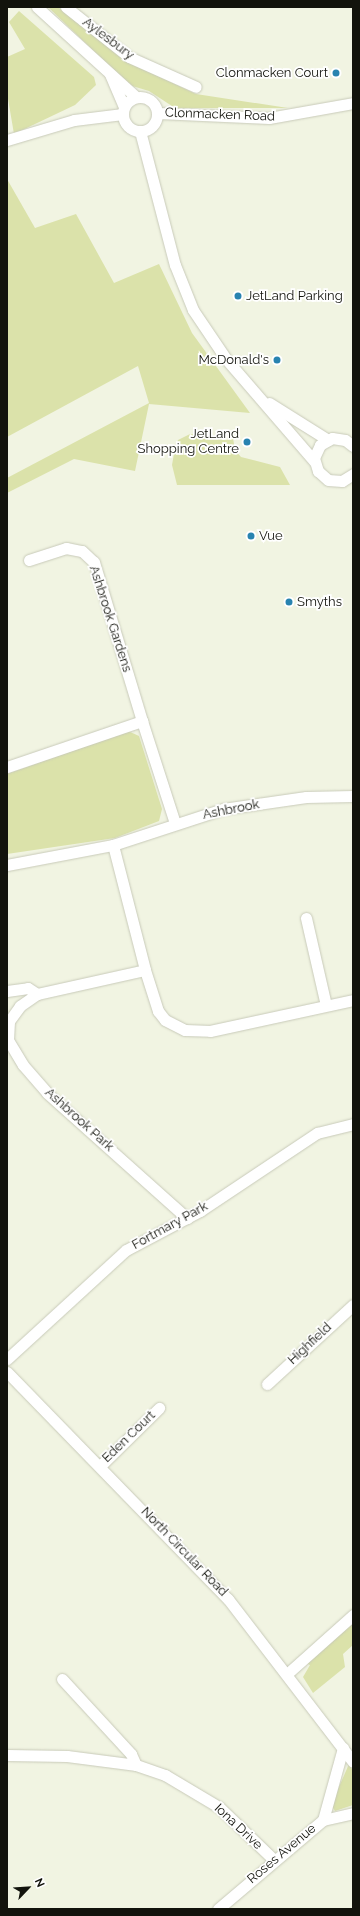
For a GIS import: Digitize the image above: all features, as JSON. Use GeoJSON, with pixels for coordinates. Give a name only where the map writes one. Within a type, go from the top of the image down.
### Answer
{"type":"FeatureCollection","features":[{"type":"Feature","properties":{"kind":"street"},"geometry":{"type":"LineString","coordinates":[[37,7],[136,96],[151,100],[158,113],[151,128],[140,131],[128,126],[109,72]]}},
{"type":"Feature","properties":{"kind":"street","name":"Aylesbury"},"geometry":{"type":"LineString","coordinates":[[66,7],[129,57],[196,87]]}},
{"type":"Feature","properties":{"kind":"street"},"geometry":{"type":"LineString","coordinates":[[7,140],[74,120],[123,110],[136,96]]}},
{"type":"Feature","properties":{"kind":"street","name":"Clonmacken Road"},"geometry":{"type":"LineString","coordinates":[[158,113],[269,118],[353,103]]}},
{"type":"Feature","properties":{"kind":"street"},"geometry":{"type":"LineString","coordinates":[[140,131],[175,265],[193,310],[250,390],[314,461],[318,472],[328,480],[342,481],[353,474]]}},
{"type":"Feature","properties":{"kind":"street"},"geometry":{"type":"LineString","coordinates":[[250,390],[328,440]]}},
{"type":"Feature","properties":{"kind":"street"},"geometry":{"type":"LineString","coordinates":[[314,461],[320,445],[328,440],[340,438],[353,446]]}},
{"type":"Feature","properties":{"kind":"street","name":"Ashbrook Gardens"},"geometry":{"type":"LineString","coordinates":[[28,560],[66,548],[82,551],[94,562],[174,823]]}},
{"type":"Feature","properties":{"kind":"street"},"geometry":{"type":"LineString","coordinates":[[7,767],[142,721]]}},
{"type":"Feature","properties":{"kind":"street","name":"Ashbrook"},"geometry":{"type":"LineString","coordinates":[[7,865],[113,845],[174,823],[223,809],[306,797],[353,796]]}},
{"type":"Feature","properties":{"kind":"street"},"geometry":{"type":"LineString","coordinates":[[113,845],[145,970],[158,1011],[165,1020],[185,1030],[210,1031],[353,1000]]}},
{"type":"Feature","properties":{"kind":"street"},"geometry":{"type":"LineString","coordinates":[[306,918],[326,1006]]}},
{"type":"Feature","properties":{"kind":"street","name":"Ashbrook Park"},"geometry":{"type":"LineString","coordinates":[[145,970],[37,994],[20,1006],[9,1021],[8,1040],[23,1065],[47,1093],[187,1218]]}},
{"type":"Feature","properties":{"kind":"street","name":"Ashbrook Park"},"geometry":{"type":"LineString","coordinates":[[7,991],[28,988],[37,994]]}},
{"type":"Feature","properties":{"kind":"street"},"geometry":{"type":"LineString","coordinates":[[7,995],[20,1006]]}},
{"type":"Feature","properties":{"kind":"street","name":"Fortmary Park"},"geometry":{"type":"LineString","coordinates":[[7,1359],[115,1258],[187,1218],[317,1133],[353,1124]]}},
{"type":"Feature","properties":{"kind":"street","name":"Highfield"},"geometry":{"type":"LineString","coordinates":[[267,1384],[353,1305]]}},
{"type":"Feature","properties":{"kind":"street","name":"North Circular Road"},"geometry":{"type":"LineString","coordinates":[[7,1372],[228,1598],[288,1673],[353,1762]]}},
{"type":"Feature","properties":{"kind":"street","name":"Eden Court"},"geometry":{"type":"LineString","coordinates":[[100,1466],[159,1408]]}},
{"type":"Feature","properties":{"kind":"street"},"geometry":{"type":"LineString","coordinates":[[288,1673],[353,1615]]}},
{"type":"Feature","properties":{"kind":"street"},"geometry":{"type":"LineString","coordinates":[[62,1679],[131,1754],[136,1765]]}},
{"type":"Feature","properties":{"kind":"street"},"geometry":{"type":"LineString","coordinates":[[323,1820],[343,1748]]}},
{"type":"Feature","properties":{"kind":"street","name":"Iona Drive"},"geometry":{"type":"LineString","coordinates":[[7,1755],[66,1756],[136,1765],[183,1783],[219,1807],[274,1860]]}},
{"type":"Feature","properties":{"kind":"street","name":"Roses Avenue"},"geometry":{"type":"LineString","coordinates":[[218,1909],[323,1820],[353,1813]]}},
{"type":"Feature","properties":{"kind":"green space"},"geometry":{"type":"Polygon","coordinates":[[[48,7],[58,7],[126,61],[196,94],[288,108],[175,108],[149,91],[129,85],[48,7]]]}},
{"type":"Feature","properties":{"kind":"green space"},"geometry":{"type":"Polygon","coordinates":[[[19,11],[94,77],[96,85],[75,105],[14,134],[7,93],[7,57],[25,49],[9,22],[19,11]]]}},
{"type":"Feature","properties":{"kind":"green space"},"geometry":{"type":"Polygon","coordinates":[[[7,179],[35,228],[76,214],[114,283],[159,264],[192,333],[250,413],[149,404],[135,471],[74,459],[7,493],[7,478],[149,403],[138,366],[7,437],[7,179]]]}},
{"type":"Feature","properties":{"kind":"green space"},"geometry":{"type":"Polygon","coordinates":[[[190,434],[233,438],[235,450],[241,457],[280,467],[290,485],[177,485],[172,465],[175,448],[178,440],[190,434]]]}},
{"type":"Feature","properties":{"kind":"green space"},"geometry":{"type":"Polygon","coordinates":[[[128,731],[139,736],[162,809],[159,821],[115,838],[7,854],[7,774],[128,731]]]}},
{"type":"Feature","properties":{"kind":"green space"},"geometry":{"type":"Polygon","coordinates":[[[353,1622],[353,1645],[343,1654],[345,1667],[313,1693],[303,1677],[310,1665],[306,1663],[353,1622]]]}},
{"type":"Feature","properties":{"kind":"green space"},"geometry":{"type":"Polygon","coordinates":[[[349,1764],[353,1771],[353,1805],[335,1811],[331,1805],[349,1764]]]}},
{"type":"Feature","properties":{"kind":"place","name":"Clonmacken Court"},"geometry":{"type":"Point","coordinates":[336,73]}},
{"type":"Feature","properties":{"kind":"place","name":"JetLand Parking"},"geometry":{"type":"Point","coordinates":[238,296]}},
{"type":"Feature","properties":{"kind":"place","name":"McDonald's"},"geometry":{"type":"Point","coordinates":[277,360]}},
{"type":"Feature","properties":{"kind":"place","name":"JetLand Shopping Centre"},"geometry":{"type":"Point","coordinates":[247,442]}},
{"type":"Feature","properties":{"kind":"place","name":"Vue"},"geometry":{"type":"Point","coordinates":[251,536]}},
{"type":"Feature","properties":{"kind":"place","name":"Smyths"},"geometry":{"type":"Point","coordinates":[289,602]}}]}
